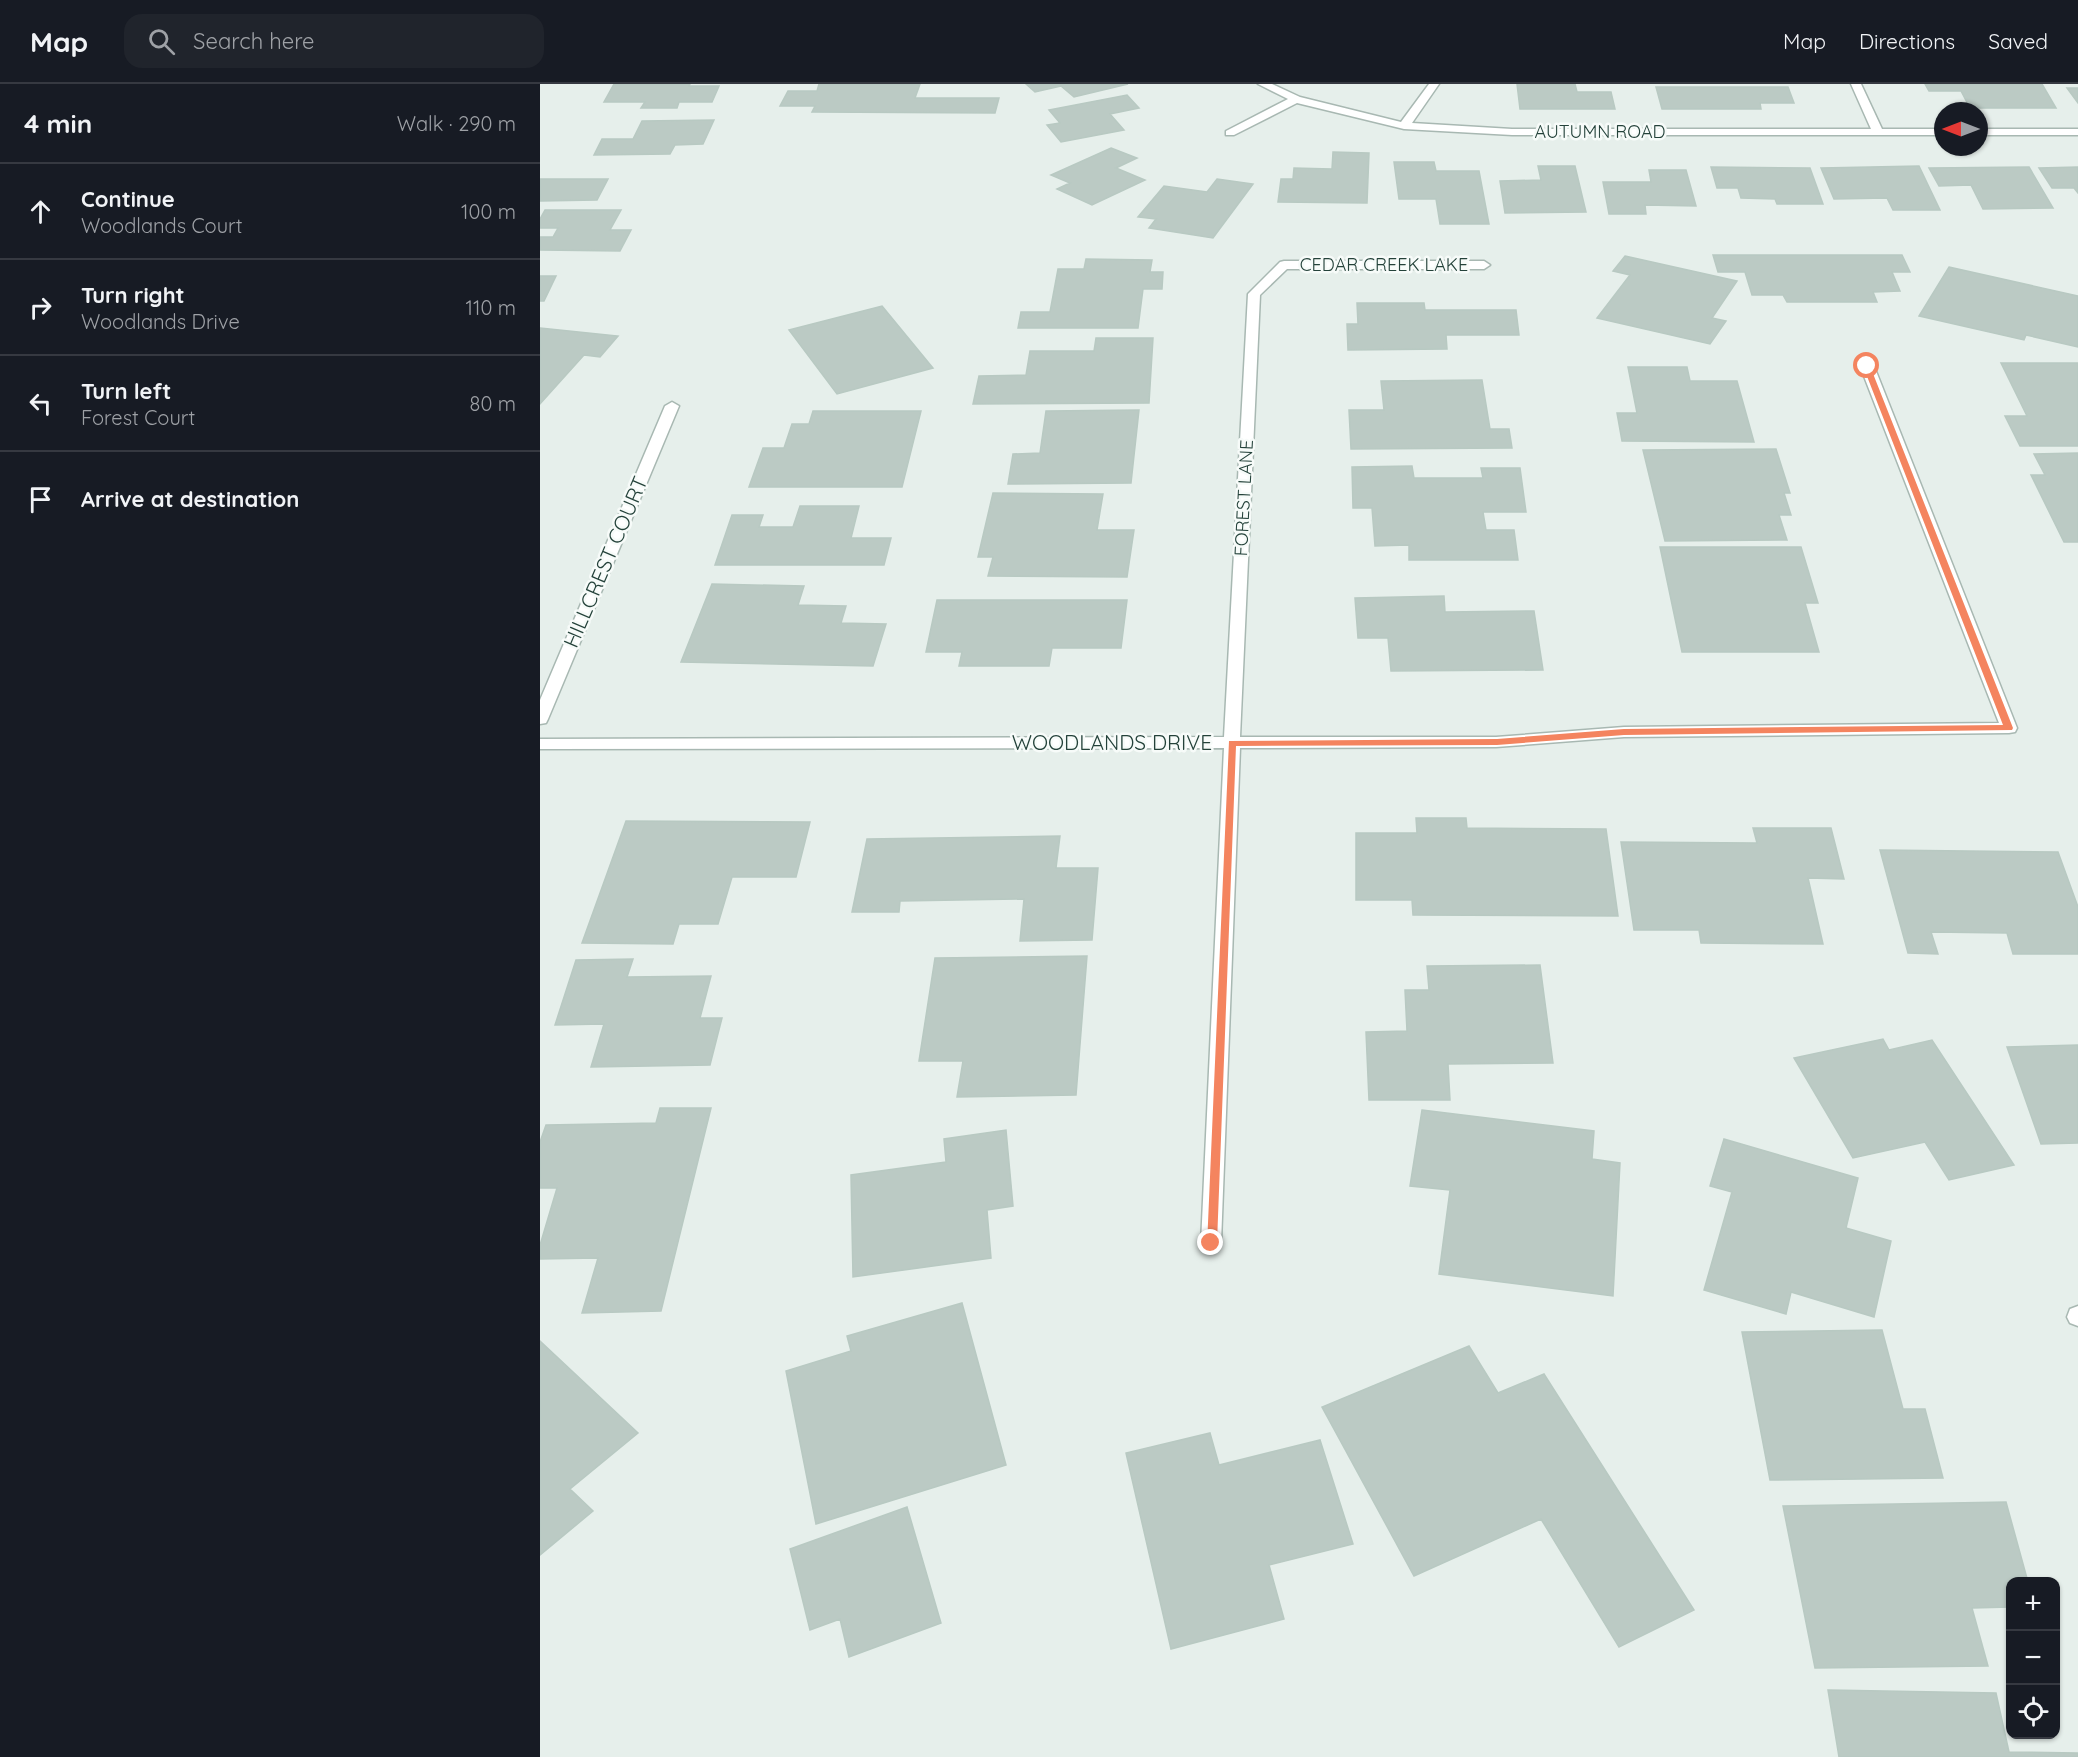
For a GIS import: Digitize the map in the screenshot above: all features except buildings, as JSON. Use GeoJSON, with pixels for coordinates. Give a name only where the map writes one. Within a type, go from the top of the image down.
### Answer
{"type":"FeatureCollection","features":[{"type":"Feature","properties":{"kind":"street","name":"AUTUMN ROAD"},"geometry":{"type":"LineString","coordinates":[[1263,84],[1296,99],[1404,126],[1512,132],[1934,132]]}},
{"type":"Feature","properties":{"kind":"street"},"geometry":{"type":"LineString","coordinates":[[1404,126],[1434,84]]}},
{"type":"Feature","properties":{"kind":"street"},"geometry":{"type":"LineString","coordinates":[[1856,84],[1878,132]]}},
{"type":"Feature","properties":{"kind":"street"},"geometry":{"type":"LineString","coordinates":[[1230,133],[1296,99]]}},
{"type":"Feature","properties":{"kind":"street"},"geometry":{"type":"LineString","coordinates":[[1988,132],[2078,132]]}},
{"type":"Feature","properties":{"kind":"street","name":"CEDAR CREEK LAKE"},"geometry":{"type":"LineString","coordinates":[[1284,265],[1484,265]]}},
{"type":"Feature","properties":{"kind":"street","name":"FOREST LANE"},"geometry":{"type":"LineString","coordinates":[[1211,1243],[1254,294],[1284,265]]}},
{"type":"Feature","properties":{"kind":"street","name":"WOODLANDS DRIVE"},"geometry":{"type":"LineString","coordinates":[[540,744],[1497,742],[1624,732],[2008,728],[1867,366]]}},
{"type":"Feature","properties":{"kind":"street","name":"HILLCREST COURT"},"geometry":{"type":"LineString","coordinates":[[540,719],[672,406]]}},
{"type":"Feature","properties":{"kind":"route"},"geometry":{"type":"LineString","coordinates":[[1211,1243],[1232,743],[1497,742],[1624,732],[2008,728],[1867,366]]}}]}
